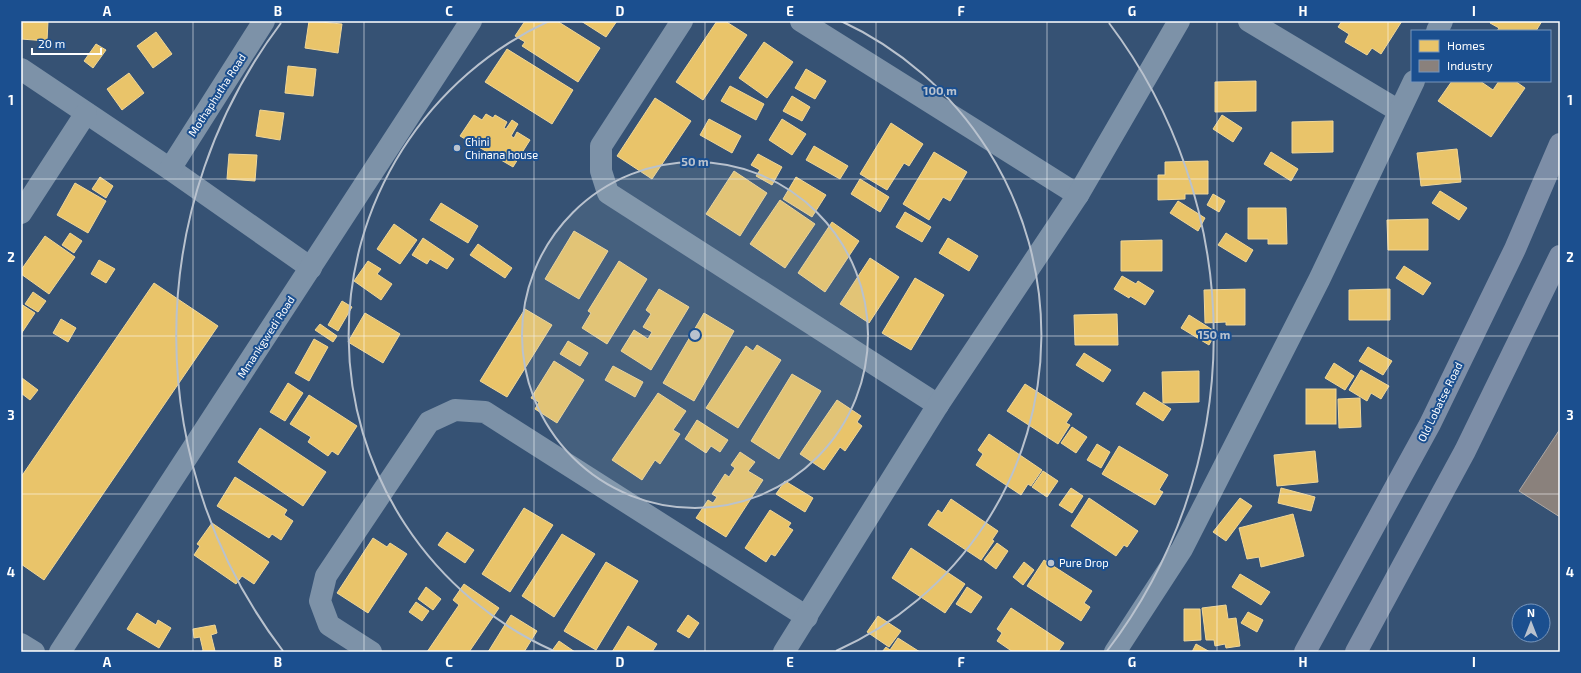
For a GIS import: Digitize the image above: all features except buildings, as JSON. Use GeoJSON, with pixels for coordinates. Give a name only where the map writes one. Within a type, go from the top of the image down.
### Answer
{"type":"FeatureCollection","features":[{"type":"Feature","properties":{"kind":"main road","name":"Old Lobatse Road"},"geometry":{"type":"LineString","coordinates":[[1305,652],[1430,424],[1514,249],[1560,144]]}},
{"type":"Feature","properties":{"kind":"main road"},"geometry":{"type":"LineString","coordinates":[[1356,652],[1465,451],[1560,256]]}},
{"type":"Feature","properties":{"kind":"street","name":"Mothaphutha Road"},"geometry":{"type":"LineString","coordinates":[[170,169],[264,21]]}},
{"type":"Feature","properties":{"kind":"street","name":"Mmankgwedi Road"},"geometry":{"type":"LineString","coordinates":[[60,652],[471,21]]}},
{"type":"Feature","properties":{"kind":"street"},"geometry":{"type":"LineString","coordinates":[[682,21],[601,146],[601,171],[608,193],[938,405]]}},
{"type":"Feature","properties":{"kind":"street"},"geometry":{"type":"LineString","coordinates":[[801,21],[1078,195]]}},
{"type":"Feature","properties":{"kind":"street"},"geometry":{"type":"LineString","coordinates":[[784,652],[938,405],[1078,195],[1179,21]]}},
{"type":"Feature","properties":{"kind":"street"},"geometry":{"type":"LineString","coordinates":[[1249,21],[1399,112]]}},
{"type":"Feature","properties":{"kind":"street"},"geometry":{"type":"LineString","coordinates":[[21,69],[170,169],[311,268]]}},
{"type":"Feature","properties":{"kind":"street"},"geometry":{"type":"LineString","coordinates":[[1115,652],[1182,550],[1319,280],[1414,82]]}},
{"type":"Feature","properties":{"kind":"street"},"geometry":{"type":"LineString","coordinates":[[21,213],[86,113]]}},
{"type":"Feature","properties":{"kind":"street"},"geometry":{"type":"LineString","coordinates":[[371,652],[329,625],[320,601],[326,576],[429,422],[455,410],[485,412],[807,617]]}},
{"type":"Feature","properties":{"kind":"street"},"geometry":{"type":"LineString","coordinates":[[21,644],[34,652]]}},
{"type":"Feature","properties":{"kind":"place","name":"Chini Chinana house"},"geometry":{"type":"Point","coordinates":[457,148]}},
{"type":"Feature","properties":{"kind":"place","name":"Pure Drop"},"geometry":{"type":"Point","coordinates":[1051,563]}}]}
